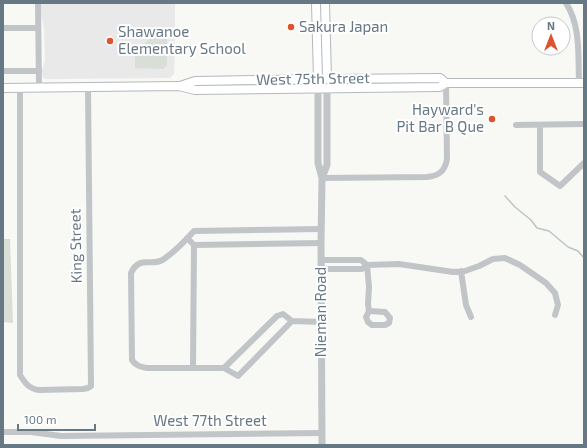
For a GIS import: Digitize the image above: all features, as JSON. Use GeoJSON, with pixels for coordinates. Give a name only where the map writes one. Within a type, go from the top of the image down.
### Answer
{"type":"FeatureCollection","features":[{"type":"Feature","properties":{"kind":"main road","name":"Nieman Road"},"geometry":{"type":"LineString","coordinates":[[316,3],[318,79]]}},
{"type":"Feature","properties":{"kind":"main road","name":"Nieman Road"},"geometry":{"type":"LineString","coordinates":[[325,3],[327,79]]}},
{"type":"Feature","properties":{"kind":"main road","name":"West 75th Street"},"geometry":{"type":"LineString","coordinates":[[179,86],[195,81],[318,79],[440,78],[446,83]]}},
{"type":"Feature","properties":{"kind":"main road","name":"West 75th Street"},"geometry":{"type":"LineString","coordinates":[[3,88],[179,86],[195,90],[440,87],[446,83],[581,83]]}},
{"type":"Feature","properties":{"kind":"street"},"geometry":{"type":"LineString","coordinates":[[38,3],[39,88]]}},
{"type":"Feature","properties":{"kind":"street"},"geometry":{"type":"LineString","coordinates":[[566,3],[573,18],[577,34],[581,83]]}},
{"type":"Feature","properties":{"kind":"street"},"geometry":{"type":"LineString","coordinates":[[3,28],[38,28]]}},
{"type":"Feature","properties":{"kind":"street"},"geometry":{"type":"LineString","coordinates":[[3,71],[38,71]]}},
{"type":"Feature","properties":{"kind":"street","name":"Nieman Road"},"geometry":{"type":"LineString","coordinates":[[318,79],[318,164],[322,178],[322,445]]}},
{"type":"Feature","properties":{"kind":"street","name":"Nieman Road"},"geometry":{"type":"LineString","coordinates":[[322,178],[327,165],[327,79]]}},
{"type":"Feature","properties":{"kind":"street"},"geometry":{"type":"LineString","coordinates":[[322,178],[433,176],[439,174],[446,165],[448,151],[446,83]]}},
{"type":"Feature","properties":{"kind":"street","name":"King Street"},"geometry":{"type":"LineString","coordinates":[[20,88],[20,375],[30,388],[39,390],[88,388],[91,386],[88,87]]}},
{"type":"Feature","properties":{"kind":"street"},"geometry":{"type":"LineString","coordinates":[[516,125],[584,124]]}},
{"type":"Feature","properties":{"kind":"street"},"geometry":{"type":"LineString","coordinates":[[540,125],[540,172],[560,186],[584,163]]}},
{"type":"Feature","properties":{"kind":"street"},"geometry":{"type":"LineString","coordinates":[[292,322],[238,376],[224,368],[141,367],[134,363],[132,357],[132,270],[139,264],[163,260],[194,231],[321,229]]}},
{"type":"Feature","properties":{"kind":"street"},"geometry":{"type":"LineString","coordinates":[[187,238],[194,245],[193,368]]}},
{"type":"Feature","properties":{"kind":"street"},"geometry":{"type":"LineString","coordinates":[[194,245],[321,243]]}},
{"type":"Feature","properties":{"kind":"street"},"geometry":{"type":"LineString","coordinates":[[321,269],[362,269],[367,265],[399,264],[453,272],[466,271],[493,259],[505,258],[520,265],[546,283],[555,292],[558,305],[555,315]]}},
{"type":"Feature","properties":{"kind":"street"},"geometry":{"type":"LineString","coordinates":[[321,260],[361,260],[367,265],[369,311]]}},
{"type":"Feature","properties":{"kind":"street"},"geometry":{"type":"LineString","coordinates":[[460,271],[466,305],[471,317]]}},
{"type":"Feature","properties":{"kind":"street"},"geometry":{"type":"LineString","coordinates":[[224,368],[277,316],[283,314],[292,322],[322,322]]}},
{"type":"Feature","properties":{"kind":"street","name":"West 77th Street"},"geometry":{"type":"LineString","coordinates":[[3,432],[31,432],[61,436],[322,434]]}},
{"type":"Feature","properties":{"kind":"shaded area","name":"Shawanoe Elementary School"},"geometry":{"type":"Polygon","coordinates":[[[41,3],[175,3],[175,30],[173,30],[173,36],[175,36],[174,74],[170,78],[44,78],[42,75],[42,70],[45,61],[44,28],[41,3]]]}},
{"type":"Feature","properties":{"kind":"shaded area"},"geometry":{"type":"Polygon","coordinates":[[[152,37],[167,38],[167,65],[163,69],[135,68],[135,52],[152,37]]]}},
{"type":"Feature","properties":{"kind":"shaded area"},"geometry":{"type":"Polygon","coordinates":[[[3,239],[10,239],[13,323],[3,322],[3,239]]]}},
{"type":"Feature","properties":{"kind":"waterway"},"geometry":{"type":"LineString","coordinates":[[505,196],[515,207],[531,220],[537,228],[549,231],[568,247],[578,251],[584,258]]}},
{"type":"Feature","properties":{"kind":"place","name":"Sakura Japan"},"geometry":{"type":"Point","coordinates":[291,27]}},
{"type":"Feature","properties":{"kind":"place","name":"Shawanoe Elementary School"},"geometry":{"type":"Point","coordinates":[110,41]}},
{"type":"Feature","properties":{"kind":"place","name":"Hayward's Pit Bar B Que"},"geometry":{"type":"Point","coordinates":[492,119]}}]}
